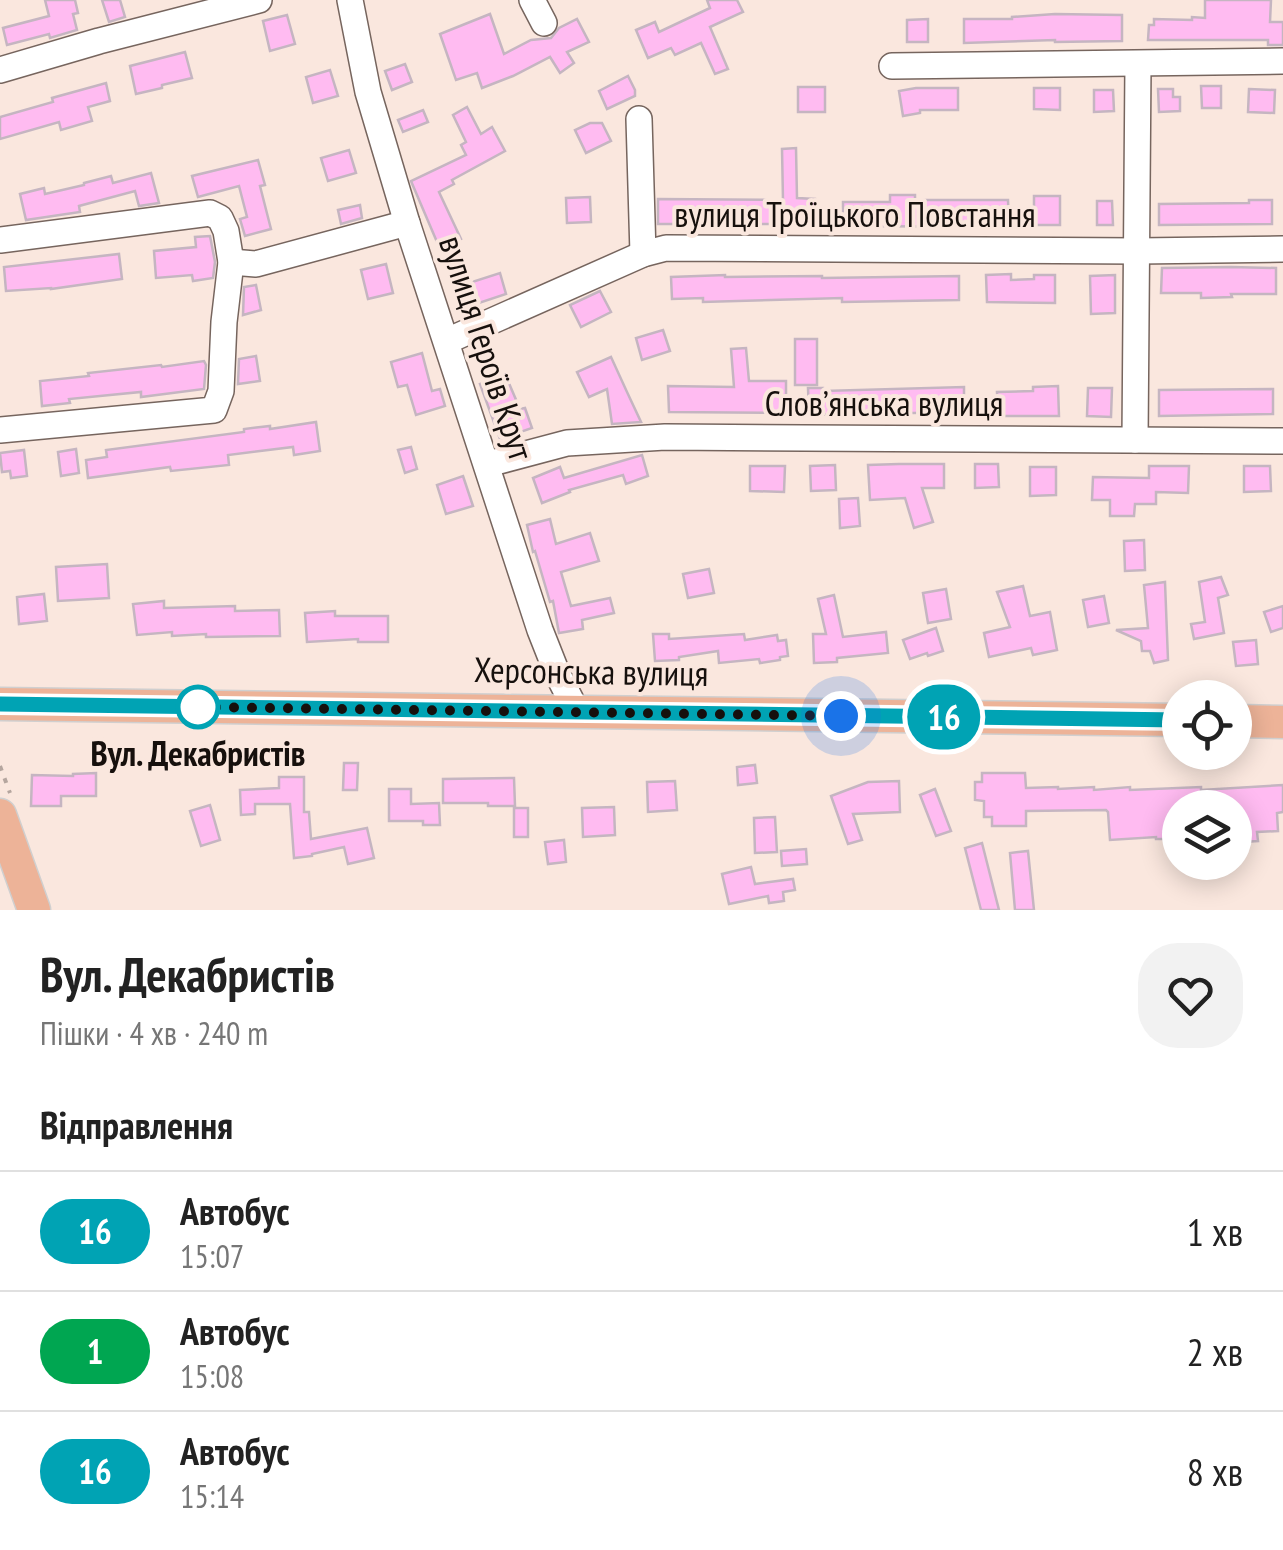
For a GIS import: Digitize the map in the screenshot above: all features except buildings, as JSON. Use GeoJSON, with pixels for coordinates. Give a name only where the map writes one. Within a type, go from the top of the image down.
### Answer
{"type":"FeatureCollection","features":[{"type":"Feature","properties":{"kind":"main road","name":"Херсонська вулиця"},"geometry":{"type":"LineString","coordinates":[[0,704],[1162,720]]}},
{"type":"Feature","properties":{"kind":"main road"},"geometry":{"type":"LineString","coordinates":[[1252,721],[1283,722]]}},
{"type":"Feature","properties":{"kind":"main road"},"geometry":{"type":"LineString","coordinates":[[0,815],[34,910]]}},
{"type":"Feature","properties":{"kind":"street"},"geometry":{"type":"LineString","coordinates":[[0,70],[259,0]]}},
{"type":"Feature","properties":{"kind":"street","name":"вулиця Героїв Крут"},"geometry":{"type":"LineString","coordinates":[[350,0],[368,92],[407,222],[540,630],[578,712]]}},
{"type":"Feature","properties":{"kind":"street"},"geometry":{"type":"LineString","coordinates":[[892,66],[1283,61]]}},
{"type":"Feature","properties":{"kind":"street"},"geometry":{"type":"LineString","coordinates":[[1136,440],[1138,64]]}},
{"type":"Feature","properties":{"kind":"street"},"geometry":{"type":"LineString","coordinates":[[638,119],[642,254]]}},
{"type":"Feature","properties":{"kind":"street"},"geometry":{"type":"LineString","coordinates":[[0,240],[210,213],[220,218],[226,231],[231,262],[221,391],[214,410],[0,430]]}},
{"type":"Feature","properties":{"kind":"street"},"geometry":{"type":"LineString","coordinates":[[231,262],[256,264],[407,222]]}},
{"type":"Feature","properties":{"kind":"street","name":"вулиця Троїцького Повстання"},"geometry":{"type":"LineString","coordinates":[[446,341],[642,254],[666,248],[1283,249]]}},
{"type":"Feature","properties":{"kind":"street","name":"Словʼянська вулиця"},"geometry":{"type":"LineString","coordinates":[[488,464],[567,442],[665,437],[1283,441]]}},
{"type":"Feature","properties":{"kind":"bus line","name":"16"},"geometry":{"type":"LineString","coordinates":[[0,704],[1162,720]]}},
{"type":"Feature","properties":{"kind":"place","name":"Вул. Декабристів"},"geometry":{"type":"Point","coordinates":[198,707]}},
{"type":"Feature","properties":{"kind":"route"},"geometry":{"type":"LineString","coordinates":[[198,707],[841,716]]}}]}
